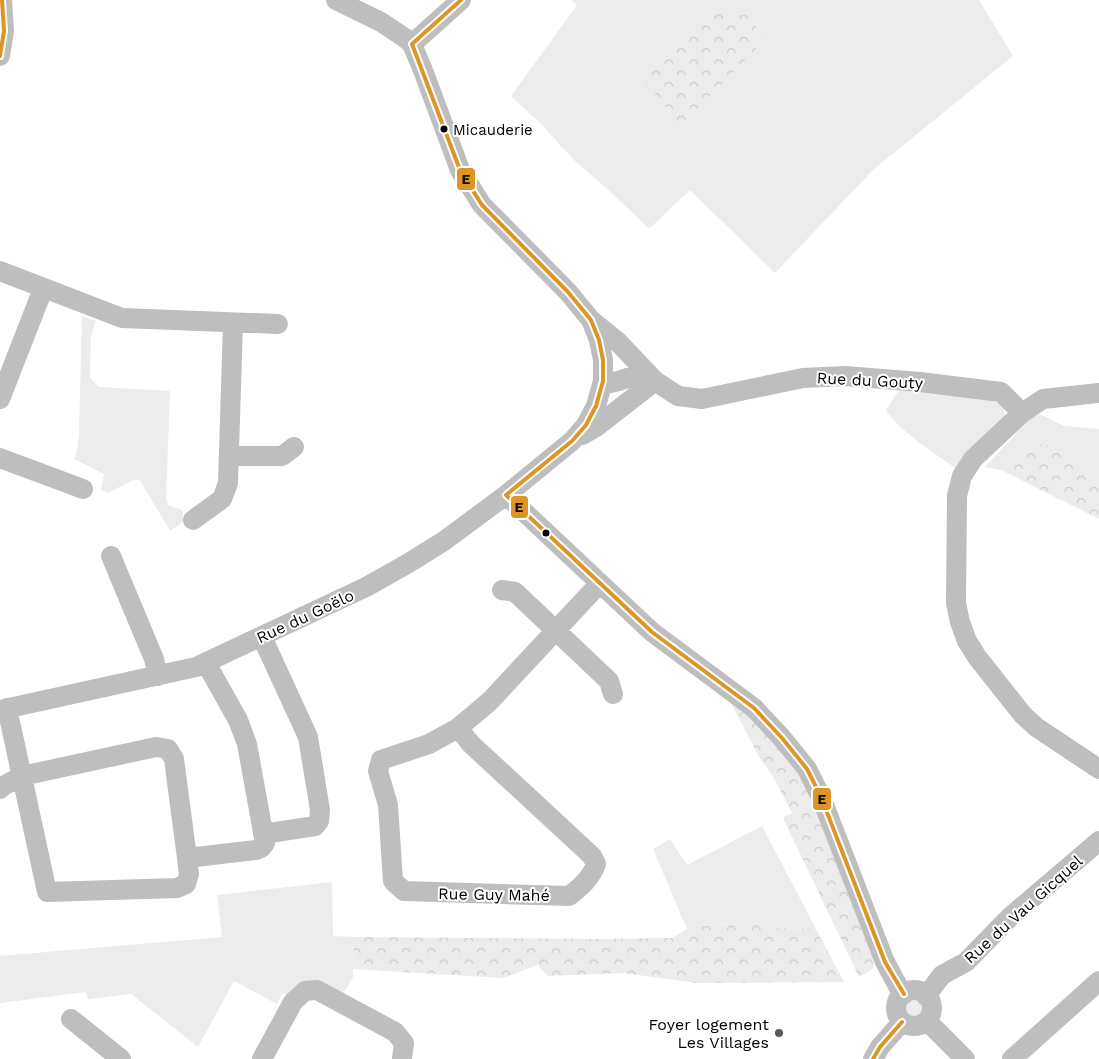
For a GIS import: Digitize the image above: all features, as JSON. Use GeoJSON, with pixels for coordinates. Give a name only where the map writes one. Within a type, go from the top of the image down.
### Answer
{"type":"FeatureCollection","features":[{"type":"Feature","properties":{"kind":"street"},"geometry":{"type":"LineString","coordinates":[[0,56],[4,31],[2,0]]}},
{"type":"Feature","properties":{"kind":"street"},"geometry":{"type":"LineString","coordinates":[[336,0],[381,22],[412,44],[460,170],[482,205],[568,292],[591,320]]}},
{"type":"Feature","properties":{"kind":"street"},"geometry":{"type":"LineString","coordinates":[[412,44],[461,0]]}},
{"type":"Feature","properties":{"kind":"street"},"geometry":{"type":"LineString","coordinates":[[0,271],[122,318],[278,324]]}},
{"type":"Feature","properties":{"kind":"street"},"geometry":{"type":"LineString","coordinates":[[0,399],[43,289]]}},
{"type":"Feature","properties":{"kind":"street","name":"Rue du Gouty"},"geometry":{"type":"LineString","coordinates":[[591,320],[617,341],[651,376],[678,396],[702,399],[803,378],[825,376],[920,382],[1001,392],[1022,413]]}},
{"type":"Feature","properties":{"kind":"street","name":"Rue du Goëlo"},"geometry":{"type":"LineString","coordinates":[[572,441],[586,425],[596,406],[602,384],[603,360],[599,340],[591,320]]}},
{"type":"Feature","properties":{"kind":"street"},"geometry":{"type":"LineString","coordinates":[[193,520],[222,499],[228,483],[233,323]]}},
{"type":"Feature","properties":{"kind":"street"},"geometry":{"type":"LineString","coordinates":[[602,384],[611,384],[632,375],[651,376]]}},
{"type":"Feature","properties":{"kind":"street","name":"Rue du Goëlo"},"geometry":{"type":"LineString","coordinates":[[3,709],[196,667],[358,591],[444,541],[506,495],[572,441],[596,427],[651,376]]}},
{"type":"Feature","properties":{"kind":"street"},"geometry":{"type":"LineString","coordinates":[[1099,393],[1043,399],[1022,413],[974,459],[962,476],[957,496],[956,603],[967,641],[977,658],[1023,715],[1036,727],[1099,769]]}},
{"type":"Feature","properties":{"kind":"street"},"geometry":{"type":"LineString","coordinates":[[229,456],[282,456],[294,447]]}},
{"type":"Feature","properties":{"kind":"street"},"geometry":{"type":"LineString","coordinates":[[0,458],[82,489]]}},
{"type":"Feature","properties":{"kind":"street"},"geometry":{"type":"LineString","coordinates":[[506,495],[652,632],[754,708],[807,769],[821,798],[885,962],[904,994]]}},
{"type":"Feature","properties":{"kind":"street"},"geometry":{"type":"LineString","coordinates":[[111,556],[154,658],[158,676]]}},
{"type":"Feature","properties":{"kind":"street","name":"Rue Guy Mahé"},"geometry":{"type":"LineString","coordinates":[[458,728],[471,744],[592,856],[596,864],[594,870],[584,885],[569,896],[404,891],[393,881],[388,805],[378,771],[381,760],[429,744],[458,728],[490,701],[600,583]]}},
{"type":"Feature","properties":{"kind":"street"},"geometry":{"type":"LineString","coordinates":[[502,590],[515,592],[609,681],[613,694]]}},
{"type":"Feature","properties":{"kind":"street"},"geometry":{"type":"LineString","coordinates":[[262,636],[308,737],[320,810],[319,821],[315,826],[263,834]]}},
{"type":"Feature","properties":{"kind":"street"},"geometry":{"type":"LineString","coordinates":[[187,858],[256,850],[265,843],[247,744],[238,720],[206,663]]}},
{"type":"Feature","properties":{"kind":"street"},"geometry":{"type":"LineString","coordinates":[[0,789],[22,776],[156,747],[168,749],[174,760],[189,874],[186,884],[177,888],[47,892],[22,776],[3,709]]}},
{"type":"Feature","properties":{"kind":"street","name":"Rue du Vau Gicquel"},"geometry":{"type":"LineString","coordinates":[[926,996],[942,975],[966,962],[1010,917],[1099,841]]}},
{"type":"Feature","properties":{"kind":"street"},"geometry":{"type":"LineString","coordinates":[[1012,1059],[1099,982]]}},
{"type":"Feature","properties":{"kind":"street"},"geometry":{"type":"LineString","coordinates":[[262,1059],[293,1002],[305,991],[317,990],[395,1032],[404,1043],[402,1059]]}},
{"type":"Feature","properties":{"kind":"street"},"geometry":{"type":"LineString","coordinates":[[913,990],[926,996],[932,1006],[927,1021],[917,1026],[902,1022],[896,1012],[900,997],[913,990]]}},
{"type":"Feature","properties":{"kind":"street"},"geometry":{"type":"LineString","coordinates":[[71,1019],[121,1059]]}},
{"type":"Feature","properties":{"kind":"street"},"geometry":{"type":"LineString","coordinates":[[927,1021],[965,1059]]}},
{"type":"Feature","properties":{"kind":"street"},"geometry":{"type":"LineString","coordinates":[[873,1059],[880,1047],[902,1022]]}},
{"type":"Feature","properties":{"kind":"green space"},"geometry":{"type":"Polygon","coordinates":[[[572,0],[979,0],[1013,56],[874,169],[775,273],[690,190],[649,229],[574,160],[541,124],[511,96],[577,5],[572,0]]]}},
{"type":"Feature","properties":{"kind":"green space"},"geometry":{"type":"Polygon","coordinates":[[[708,13],[746,15],[766,38],[681,127],[644,80],[708,13]]]}},
{"type":"Feature","properties":{"kind":"green space"},"geometry":{"type":"Polygon","coordinates":[[[82,316],[96,321],[91,336],[90,378],[99,387],[170,391],[166,499],[169,506],[183,510],[183,522],[170,531],[140,480],[133,480],[108,493],[101,490],[104,474],[74,459],[79,433],[82,316]]]}},
{"type":"Feature","properties":{"kind":"green space"},"geometry":{"type":"Polygon","coordinates":[[[899,390],[986,399],[1002,403],[1006,418],[957,469],[908,434],[886,410],[899,390]]]}},
{"type":"Feature","properties":{"kind":"green space"},"geometry":{"type":"Polygon","coordinates":[[[1036,412],[1064,426],[1099,429],[1099,476],[1043,443],[1001,470],[985,467],[1036,412]]]}},
{"type":"Feature","properties":{"kind":"green space"},"geometry":{"type":"Polygon","coordinates":[[[1043,443],[1099,476],[1099,519],[1001,470],[1043,443]]]}},
{"type":"Feature","properties":{"kind":"green space"},"geometry":{"type":"Polygon","coordinates":[[[727,695],[769,736],[804,779],[874,957],[873,969],[859,977],[783,818],[792,813],[774,778],[759,757],[727,695]]]}},
{"type":"Feature","properties":{"kind":"green space"},"geometry":{"type":"Polygon","coordinates":[[[762,826],[816,929],[770,928],[759,923],[693,926],[687,929],[653,849],[670,839],[687,865],[762,826]]]}},
{"type":"Feature","properties":{"kind":"green space"},"geometry":{"type":"Polygon","coordinates":[[[332,882],[333,936],[354,937],[353,977],[341,997],[290,996],[283,993],[277,1004],[234,981],[198,1047],[131,994],[88,999],[86,992],[0,1003],[0,956],[222,937],[217,895],[332,882]]]}},
{"type":"Feature","properties":{"kind":"green space"},"geometry":{"type":"Polygon","coordinates":[[[759,923],[770,928],[816,929],[844,982],[697,983],[623,973],[547,976],[538,965],[503,978],[353,969],[354,937],[672,938],[693,926],[759,923]]]}},
{"type":"Feature","properties":{"kind":"green space"},"geometry":{"type":"Polygon","coordinates":[[[914,999],[921,1002],[924,1009],[921,1016],[914,1019],[907,1016],[904,1009],[907,1002],[914,999]]]}},
{"type":"Feature","properties":{"kind":"transit line","name":"E"},"geometry":{"type":"LineString","coordinates":[[0,56],[4,31],[2,0]]}},
{"type":"Feature","properties":{"kind":"transit line","name":"E"},"geometry":{"type":"LineString","coordinates":[[461,0],[412,44],[460,170],[482,205],[568,292],[591,320],[599,340],[603,360],[603,381],[596,406],[586,425],[572,441],[506,495],[652,632],[754,708],[807,769],[821,797],[885,962],[904,994]]}},
{"type":"Feature","properties":{"kind":"transit line","name":"E"},"geometry":{"type":"LineString","coordinates":[[873,1059],[880,1047],[902,1022]]}},
{"type":"Feature","properties":{"kind":"place","name":"Micauderie"},"geometry":{"type":"Point","coordinates":[444,129]}},
{"type":"Feature","properties":{"kind":"place","name":"Foyer logement Les Villages"},"geometry":{"type":"Point","coordinates":[779,1033]}}]}
